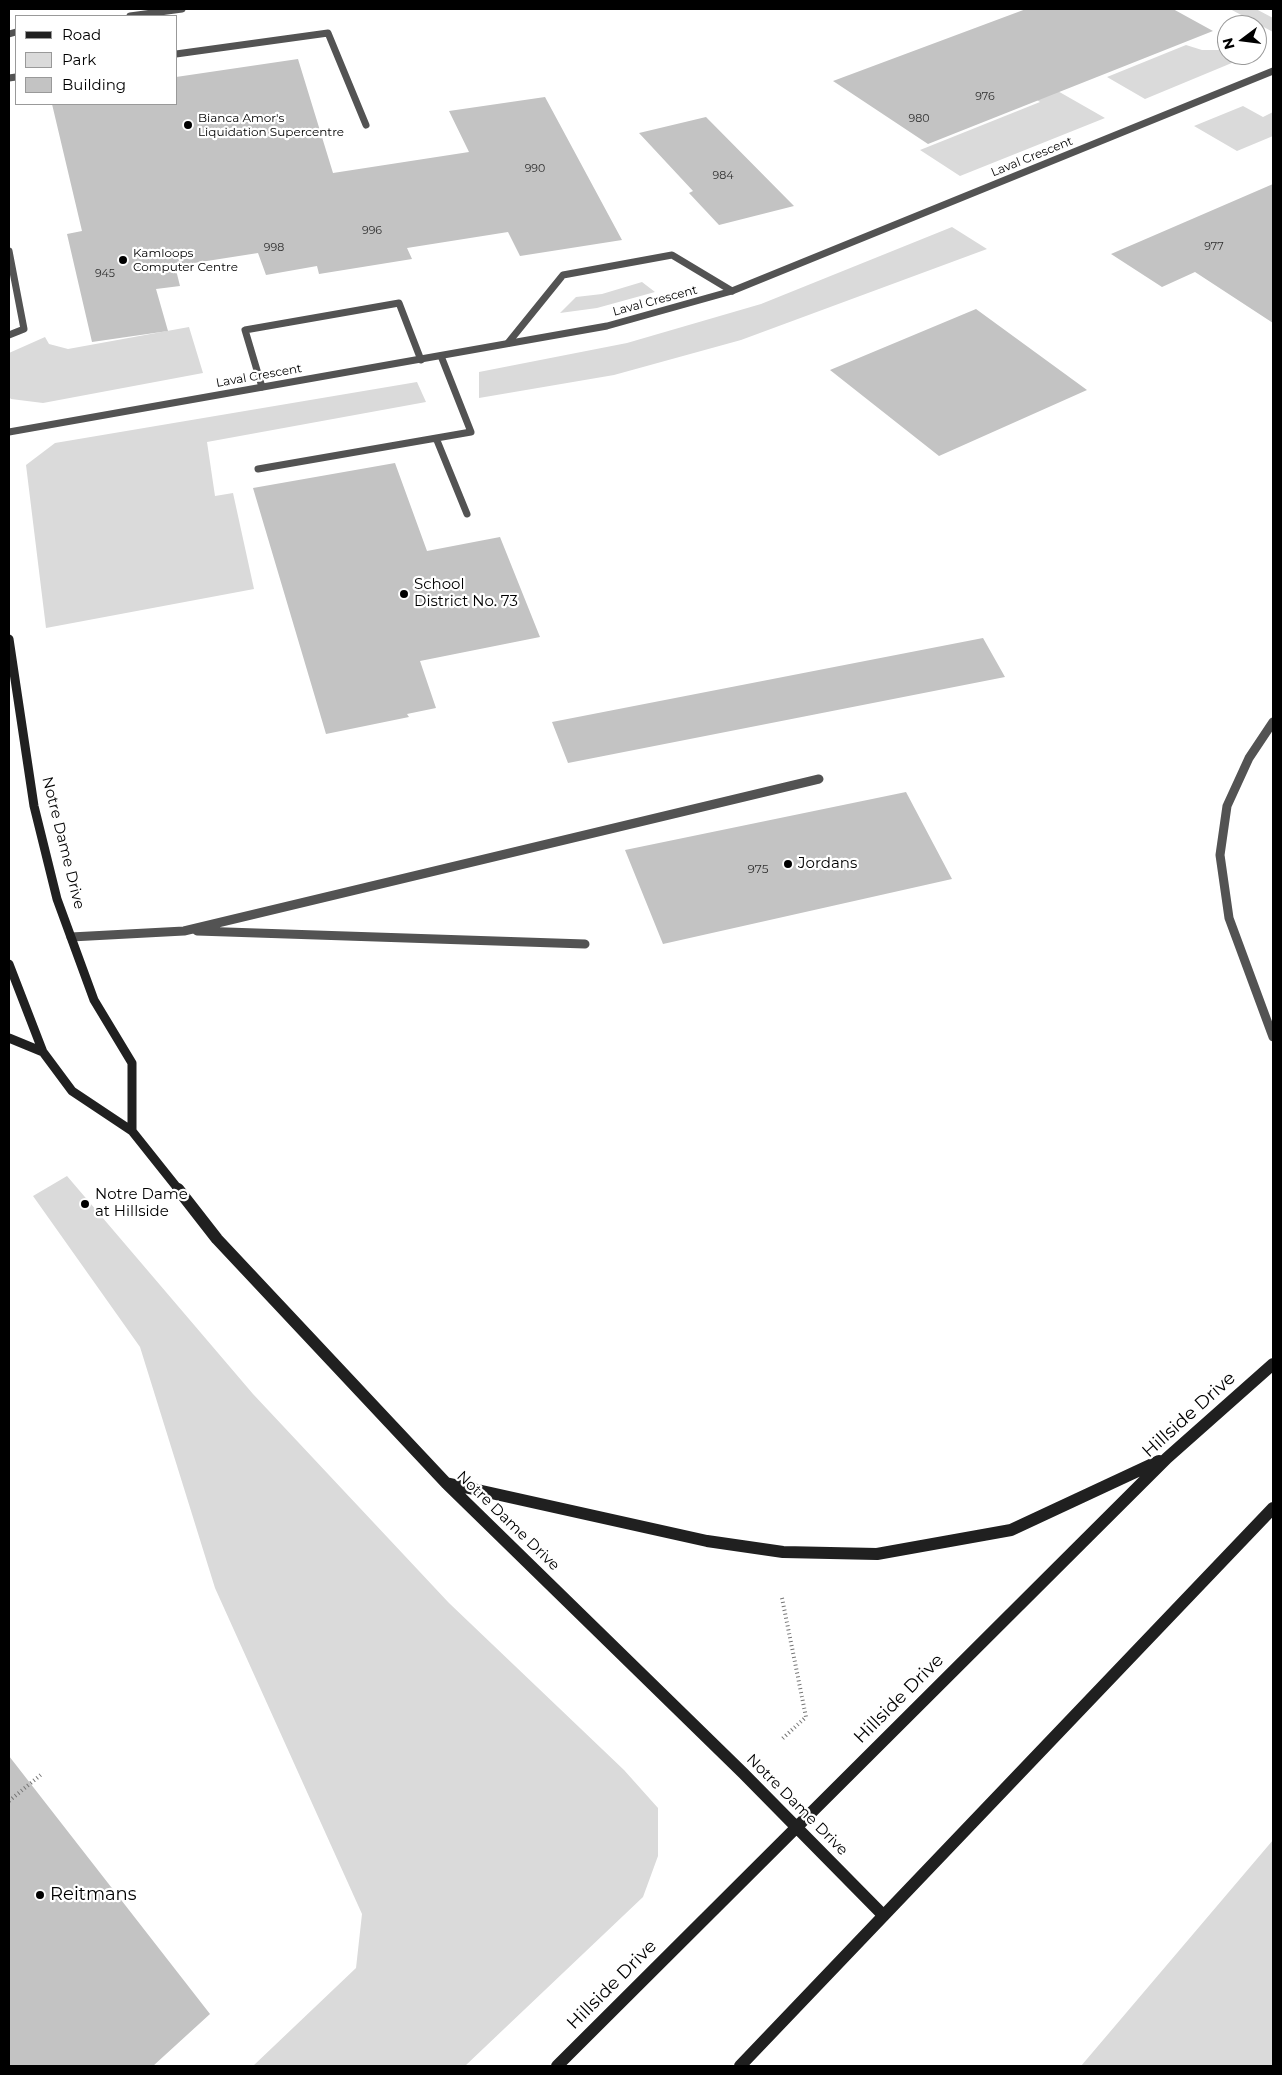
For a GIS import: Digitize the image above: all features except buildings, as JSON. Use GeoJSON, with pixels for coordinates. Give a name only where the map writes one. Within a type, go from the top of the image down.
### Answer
{"type":"FeatureCollection","features":[{"type":"Feature","properties":{"kind":"main road","name":"Notre Dame Drive"},"geometry":{"type":"LineString","coordinates":[[9,639],[34,806],[57,899],[94,1000],[132,1063],[132,1131]]}},
{"type":"Feature","properties":{"kind":"main road","name":"Notre Dame Drive"},"geometry":{"type":"LineString","coordinates":[[9,964],[43,1052],[72,1091],[132,1131],[217,1239],[446,1483],[797,1827],[883,1915]]}},
{"type":"Feature","properties":{"kind":"main road"},"geometry":{"type":"LineString","coordinates":[[9,1038],[43,1052]]}},
{"type":"Feature","properties":{"kind":"main road","name":"Hillside Drive"},"geometry":{"type":"LineString","coordinates":[[557,2066],[1167,1458],[1273,1364]]}},
{"type":"Feature","properties":{"kind":"main road"},"geometry":{"type":"LineString","coordinates":[[446,1483],[707,1540],[783,1552],[877,1554],[1011,1530],[1167,1458]]}},
{"type":"Feature","properties":{"kind":"main road"},"geometry":{"type":"LineString","coordinates":[[740,2066],[1273,1508]]}},
{"type":"Feature","properties":{"kind":"street"},"geometry":{"type":"LineString","coordinates":[[137,15],[182,9]]}},
{"type":"Feature","properties":{"kind":"street"},"geometry":{"type":"LineString","coordinates":[[178,54],[328,32],[366,125]]}},
{"type":"Feature","properties":{"kind":"street","name":"Laval Crescent"},"geometry":{"type":"LineString","coordinates":[[9,432],[607,326],[732,292],[1273,71]]}},
{"type":"Feature","properties":{"kind":"street"},"geometry":{"type":"LineString","coordinates":[[9,251],[24,329],[9,336]]}},
{"type":"Feature","properties":{"kind":"street"},"geometry":{"type":"LineString","coordinates":[[508,343],[563,275],[672,255],[732,292]]}},
{"type":"Feature","properties":{"kind":"street"},"geometry":{"type":"LineString","coordinates":[[262,387],[246,330],[399,303],[420,360]]}},
{"type":"Feature","properties":{"kind":"street"},"geometry":{"type":"LineString","coordinates":[[258,469],[471,432],[441,356]]}},
{"type":"Feature","properties":{"kind":"street"},"geometry":{"type":"LineString","coordinates":[[436,438],[466,514]]}},
{"type":"Feature","properties":{"kind":"street"},"geometry":{"type":"LineString","coordinates":[[1273,722],[1249,758],[1227,806],[1220,855],[1229,918],[1273,1037]]}},
{"type":"Feature","properties":{"kind":"street"},"geometry":{"type":"LineString","coordinates":[[184,931],[819,779]]}},
{"type":"Feature","properties":{"kind":"street"},"geometry":{"type":"LineString","coordinates":[[71,937],[184,931],[585,944]]}},
{"type":"Feature","properties":{"kind":"path"},"geometry":{"type":"LineString","coordinates":[[782,1598],[806,1717],[782,1739]]}},
{"type":"Feature","properties":{"kind":"path"},"geometry":{"type":"LineString","coordinates":[[9,1801],[43,1773]]}},
{"type":"Feature","properties":{"kind":"green space"},"geometry":{"type":"Polygon","coordinates":[[[1230,9],[1256,9],[1273,18],[1273,32],[1267,29],[1267,15],[1241,15],[1230,9]]]}},
{"type":"Feature","properties":{"kind":"green space"},"geometry":{"type":"Polygon","coordinates":[[[970,41],[1105,118],[960,176],[920,150],[1040,102],[952,47],[970,41]]]}},
{"type":"Feature","properties":{"kind":"green space"},"geometry":{"type":"Polygon","coordinates":[[[1186,45],[1202,50],[1217,50],[1217,65],[1227,65],[1145,99],[1107,77],[1186,45]]]}},
{"type":"Feature","properties":{"kind":"green space"},"geometry":{"type":"Polygon","coordinates":[[[1243,106],[1263,117],[1273,112],[1273,136],[1237,151],[1194,126],[1243,106]]]}},
{"type":"Feature","properties":{"kind":"green space"},"geometry":{"type":"Polygon","coordinates":[[[952,227],[987,249],[741,340],[614,375],[479,398],[479,372],[627,343],[761,304],[952,227]]]}},
{"type":"Feature","properties":{"kind":"green space"},"geometry":{"type":"Polygon","coordinates":[[[642,282],[655,292],[597,308],[560,313],[576,297],[602,294],[642,282]]]}},
{"type":"Feature","properties":{"kind":"green space"},"geometry":{"type":"Polygon","coordinates":[[[189,327],[203,373],[43,403],[11,399],[9,397],[9,353],[45,337],[49,344],[68,349],[189,327]]]}},
{"type":"Feature","properties":{"kind":"green space"},"geometry":{"type":"Polygon","coordinates":[[[417,382],[426,402],[207,442],[215,496],[233,493],[254,589],[46,628],[26,465],[55,443],[417,382]]]}},
{"type":"Feature","properties":{"kind":"green space"},"geometry":{"type":"Polygon","coordinates":[[[67,1176],[253,1394],[449,1603],[624,1770],[658,1808],[658,1856],[643,1897],[465,2066],[253,2066],[356,1968],[362,1914],[215,1588],[140,1347],[33,1196],[67,1176]]]}},
{"type":"Feature","properties":{"kind":"green space"},"geometry":{"type":"Polygon","coordinates":[[[1273,1840],[1273,2066],[1081,2066],[1273,1840]]]}},
{"type":"Feature","properties":{"kind":"place","name":"Bianca Amor's Liquidation Supercentre"},"geometry":{"type":"Point","coordinates":[188,125]}},
{"type":"Feature","properties":{"kind":"place","name":"Kamloops Computer Centre"},"geometry":{"type":"Point","coordinates":[123,260]}},
{"type":"Feature","properties":{"kind":"place","name":"School District No. 73"},"geometry":{"type":"Point","coordinates":[404,594]}},
{"type":"Feature","properties":{"kind":"place","name":"Jordans"},"geometry":{"type":"Point","coordinates":[788,864]}},
{"type":"Feature","properties":{"kind":"place","name":"Notre Dame at Hillside"},"geometry":{"type":"Point","coordinates":[85,1204]}},
{"type":"Feature","properties":{"kind":"place","name":"Reitmans"},"geometry":{"type":"Point","coordinates":[40,1895]}}]}
